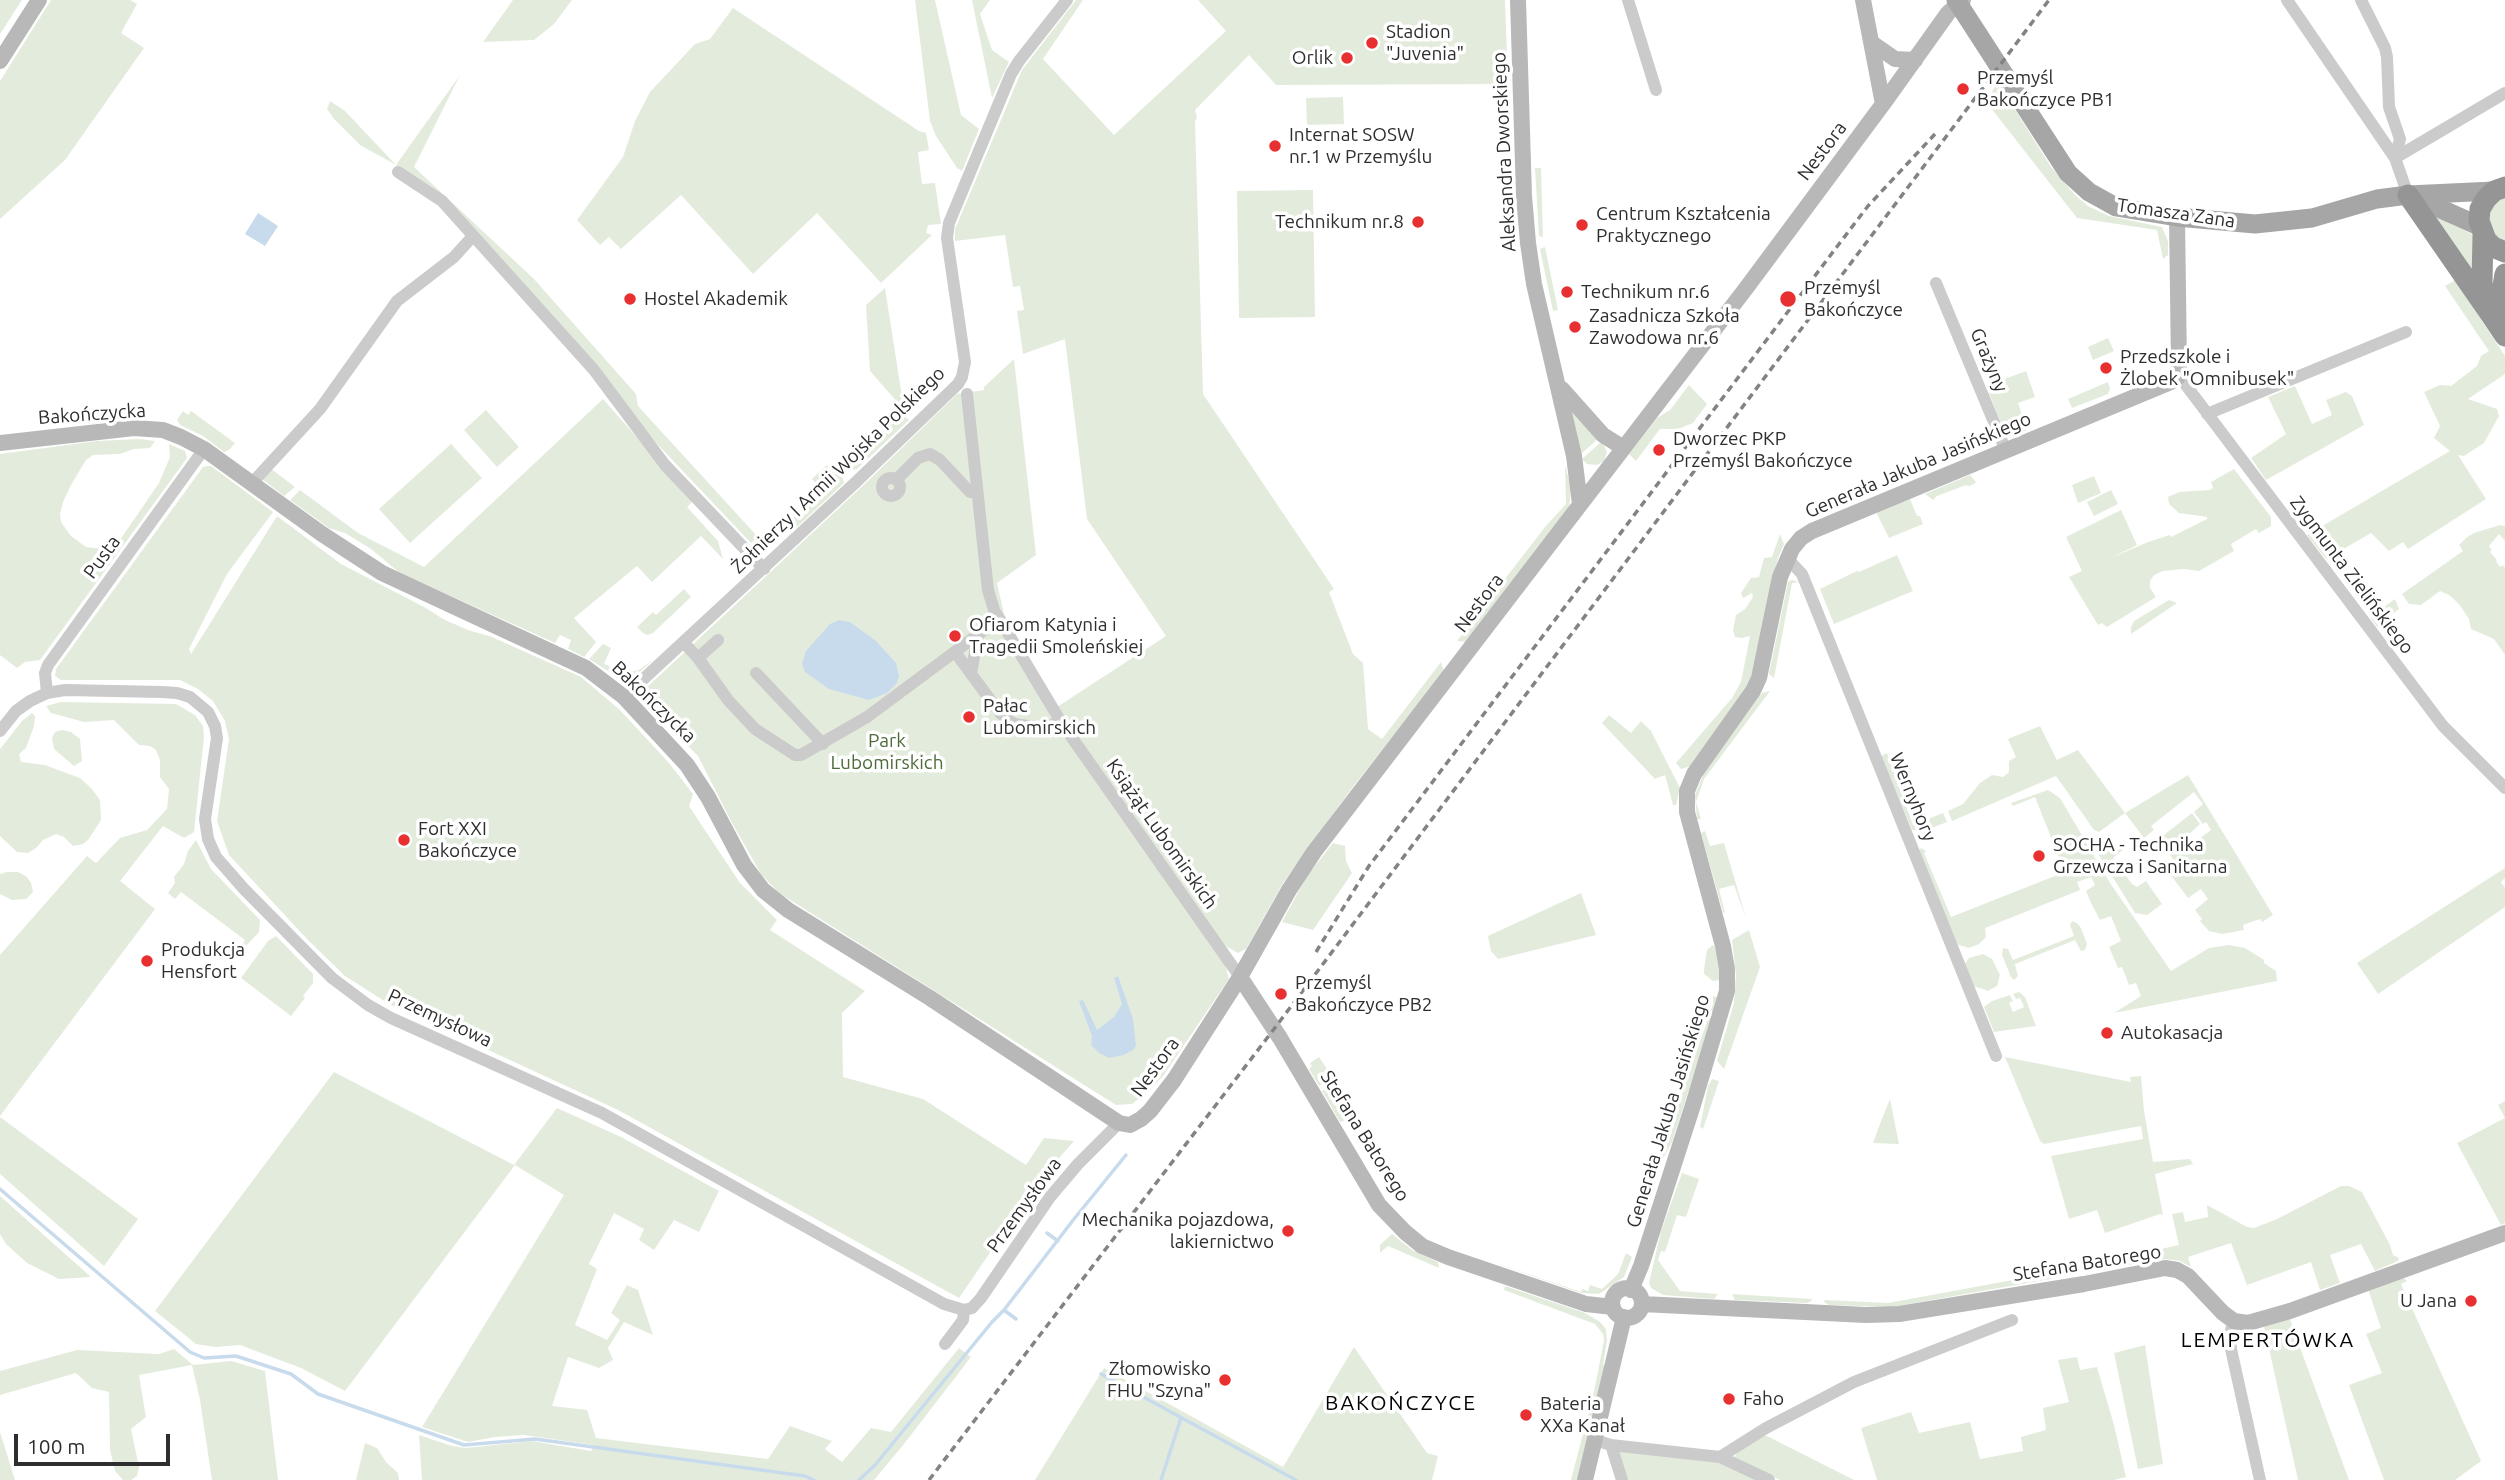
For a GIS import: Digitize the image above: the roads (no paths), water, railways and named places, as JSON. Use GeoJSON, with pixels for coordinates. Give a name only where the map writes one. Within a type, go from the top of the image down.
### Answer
{"type":"FeatureCollection","features":[{"type":"Feature","properties":{"kind":"highway"},"geometry":{"type":"LineString","coordinates":[[2500,189],[2486,199],[2480,209],[2482,283],[2498,313],[2505,336]]}},
{"type":"Feature","properties":{"kind":"highway"},"geometry":{"type":"LineString","coordinates":[[2408,195],[2498,313]]}},
{"type":"Feature","properties":{"kind":"highway"},"geometry":{"type":"LineString","coordinates":[[2481,231],[2493,247],[2505,251]]}},
{"type":"Feature","properties":{"kind":"highway"},"geometry":{"type":"LineString","coordinates":[[2498,313],[2505,274]]}},
{"type":"Feature","properties":{"kind":"main road","name":"Tomasza Zana"},"geometry":{"type":"LineString","coordinates":[[1956,0],[2059,160],[2080,185],[2101,201],[2116,207],[2177,217],[2255,224],[2288,222],[2408,195],[2500,189]]}},
{"type":"Feature","properties":{"kind":"main road"},"geometry":{"type":"LineString","coordinates":[[2408,195],[2481,231]]}},
{"type":"Feature","properties":{"kind":"street"},"geometry":{"type":"LineString","coordinates":[[0,61],[38,0]]}},
{"type":"Feature","properties":{"kind":"street","name":"Żołnierzy I Armii Wojska Polskiego"},"geometry":{"type":"LineString","coordinates":[[624,697],[873,466],[962,377],[965,362],[947,238],[949,223],[1011,75],[1067,0]]}},
{"type":"Feature","properties":{"kind":"street","name":"Aleksandra Dworskiego"},"geometry":{"type":"LineString","coordinates":[[1518,0],[1525,221],[1534,284],[1574,456],[1580,505]]}},
{"type":"Feature","properties":{"kind":"street"},"geometry":{"type":"LineString","coordinates":[[1628,0],[1656,90]]}},
{"type":"Feature","properties":{"kind":"street"},"geometry":{"type":"LineString","coordinates":[[1863,0],[1883,104]]}},
{"type":"Feature","properties":{"kind":"street","name":"Nestora"},"geometry":{"type":"LineString","coordinates":[[1119,1124],[1130,1125],[1141,1119],[1158,1102],[1240,977],[1289,890],[1314,852],[1747,287],[1948,13],[1963,0]]}},
{"type":"Feature","properties":{"kind":"street"},"geometry":{"type":"LineString","coordinates":[[2287,0],[2395,158],[2408,195]]}},
{"type":"Feature","properties":{"kind":"street"},"geometry":{"type":"LineString","coordinates":[[2361,0],[2387,57],[2389,107],[2399,139],[2395,158]]}},
{"type":"Feature","properties":{"kind":"street"},"geometry":{"type":"LineString","coordinates":[[1872,43],[1895,59],[1915,60]]}},
{"type":"Feature","properties":{"kind":"street"},"geometry":{"type":"LineString","coordinates":[[2395,158],[2505,93]]}},
{"type":"Feature","properties":{"kind":"street"},"geometry":{"type":"LineString","coordinates":[[398,172],[442,201],[594,370],[665,464],[764,569]]}},
{"type":"Feature","properties":{"kind":"street"},"geometry":{"type":"LineString","coordinates":[[2177,217],[2179,376]]}},
{"type":"Feature","properties":{"kind":"street"},"geometry":{"type":"LineString","coordinates":[[2178,248],[2203,220]]}},
{"type":"Feature","properties":{"kind":"street"},"geometry":{"type":"LineString","coordinates":[[252,484],[320,409],[397,301],[454,257],[474,236]]}},
{"type":"Feature","properties":{"kind":"street","name":"Grażyny"},"geometry":{"type":"LineString","coordinates":[[1936,283],[2006,451]]}},
{"type":"Feature","properties":{"kind":"street"},"geometry":{"type":"LineString","coordinates":[[2207,414],[2406,332]]}},
{"type":"Feature","properties":{"kind":"street","name":"Zygmunta Zielińskiego"},"geometry":{"type":"LineString","coordinates":[[2179,376],[2443,726],[2505,788]]}},
{"type":"Feature","properties":{"kind":"street","name":"Generała Jakuba Jasińskiego"},"geometry":{"type":"LineString","coordinates":[[1631,1290],[1693,1105],[1727,991],[1723,946],[1687,812],[1688,791],[1694,774],[1753,691],[1759,678],[1780,577],[1787,558],[1801,538],[1812,531],[2161,387],[2179,376]]}},
{"type":"Feature","properties":{"kind":"street","name":"Książąt Lubomirskich"},"geometry":{"type":"LineString","coordinates":[[962,377],[966,380],[988,590],[999,619],[1061,722],[1240,977]]}},
{"type":"Feature","properties":{"kind":"street","name":"Aleksandra Dworskiego"},"geometry":{"type":"LineString","coordinates":[[1558,383],[1603,435],[1622,447]]}},
{"type":"Feature","properties":{"kind":"street","name":"Bakończycka"},"geometry":{"type":"LineString","coordinates":[[0,443],[134,428],[163,430],[204,449],[340,547],[382,573],[586,668],[624,697],[687,765],[708,797],[744,865],[763,890],[788,910],[930,998],[1119,1124]]}},
{"type":"Feature","properties":{"kind":"street","name":"Pusta"},"geometry":{"type":"LineString","coordinates":[[47,693],[45,673],[48,665],[204,449]]}},
{"type":"Feature","properties":{"kind":"street"},"geometry":{"type":"LineString","coordinates":[[896,480],[918,458],[930,454],[940,460],[970,492],[978,491]]}},
{"type":"Feature","properties":{"kind":"street"},"geometry":{"type":"LineString","coordinates":[[1574,456],[1587,468],[1597,470],[1610,465]]}},
{"type":"Feature","properties":{"kind":"street","name":"Wernyhory"},"geometry":{"type":"LineString","coordinates":[[1787,558],[1802,574],[1996,1056]]}},
{"type":"Feature","properties":{"kind":"street"},"geometry":{"type":"LineString","coordinates":[[684,642],[728,700],[755,729],[801,755],[867,717],[999,619]]}},
{"type":"Feature","properties":{"kind":"street"},"geometry":{"type":"LineString","coordinates":[[971,674],[978,635]]}},
{"type":"Feature","properties":{"kind":"street"},"geometry":{"type":"LineString","coordinates":[[698,658],[718,640]]}},
{"type":"Feature","properties":{"kind":"street"},"geometry":{"type":"LineString","coordinates":[[955,652],[1000,713],[1013,724],[1043,728],[1061,722]]}},
{"type":"Feature","properties":{"kind":"street"},"geometry":{"type":"LineString","coordinates":[[756,673],[823,744]]}},
{"type":"Feature","properties":{"kind":"street","name":"Przemysłowa"},"geometry":{"type":"LineString","coordinates":[[47,693],[65,690],[177,693],[201,704],[215,726],[217,738],[205,819],[208,839],[216,857],[332,978],[368,1005],[425,1035],[602,1113],[944,1304],[964,1310],[972,1308],[1064,1179],[1119,1124]]}},
{"type":"Feature","properties":{"kind":"street"},"geometry":{"type":"LineString","coordinates":[[0,730],[16,711],[47,693]]}},
{"type":"Feature","properties":{"kind":"street","name":"Stefana Batorego"},"geometry":{"type":"LineString","coordinates":[[1240,977],[1280,1038],[1379,1205],[1405,1232],[1422,1246],[1448,1257],[1586,1304],[1618,1312]]}},
{"type":"Feature","properties":{"kind":"street"},"geometry":{"type":"LineString","coordinates":[[2260,1480],[2231,1349],[2234,1321],[2248,1323],[2263,1320],[2505,1233]]}},
{"type":"Feature","properties":{"kind":"street","name":"Stefana Batorego"},"geometry":{"type":"LineString","coordinates":[[1642,1304],[1866,1315],[1899,1314],[2165,1268],[2188,1276],[2234,1321]]}},
{"type":"Feature","properties":{"kind":"street"},"geometry":{"type":"LineString","coordinates":[[1586,1480],[1618,1312],[1615,1294],[1622,1289],[1639,1294],[1642,1304],[1636,1315],[1618,1312]]}},
{"type":"Feature","properties":{"kind":"street","name":"Przemysłowa"},"geometry":{"type":"LineString","coordinates":[[945,1344],[963,1320],[964,1310]]}},
{"type":"Feature","properties":{"kind":"street"},"geometry":{"type":"LineString","coordinates":[[1720,1457],[1854,1382],[2012,1320]]}},
{"type":"Feature","properties":{"kind":"street"},"geometry":{"type":"LineString","coordinates":[[1595,1440],[1611,1445],[1720,1457],[1769,1480]]}},
{"type":"Feature","properties":{"kind":"street"},"geometry":{"type":"LineString","coordinates":[[1611,1445],[1622,1480]]}},
{"type":"Feature","properties":{"kind":"water"},"geometry":{"type":"Polygon","coordinates":[[[258,213],[278,226],[265,246],[245,234],[258,213]]]}},
{"type":"Feature","properties":{"kind":"water"},"geometry":{"type":"Polygon","coordinates":[[[839,620],[850,622],[876,641],[896,663],[899,676],[897,683],[887,693],[869,700],[829,689],[805,672],[802,664],[806,651],[830,624],[839,620]]]}},
{"type":"Feature","properties":{"kind":"water"},"geometry":{"type":"Polygon","coordinates":[[[1118,976],[1133,1019],[1136,1046],[1124,1055],[1109,1058],[1091,1045],[1092,1036],[1079,1001],[1083,1000],[1097,1030],[1114,1017],[1122,1004],[1114,978],[1118,976]]]}},
{"type":"Feature","properties":{"kind":"waterway"},"geometry":{"type":"LineString","coordinates":[[1004,1310],[1126,1155]]}},
{"type":"Feature","properties":{"kind":"waterway"},"geometry":{"type":"LineString","coordinates":[[0,1189],[190,1352],[204,1358],[236,1356],[291,1374],[318,1394],[464,1445],[535,1439],[805,1476],[814,1480]]}},
{"type":"Feature","properties":{"kind":"waterway"},"geometry":{"type":"LineString","coordinates":[[1047,1233],[1058,1241]]}},
{"type":"Feature","properties":{"kind":"waterway"},"geometry":{"type":"LineString","coordinates":[[859,1480],[875,1465],[992,1322],[1004,1310],[1016,1319]]}},
{"type":"Feature","properties":{"kind":"waterway"},"geometry":{"type":"LineString","coordinates":[[1101,1374],[1296,1480]]}},
{"type":"Feature","properties":{"kind":"waterway"},"geometry":{"type":"LineString","coordinates":[[1161,1480],[1181,1418]]}},
{"type":"Feature","properties":{"kind":"railway"},"geometry":{"type":"LineString","coordinates":[[929,1480],[1274,1029],[2049,0]]}},
{"type":"Feature","properties":{"kind":"railway"},"geometry":{"type":"LineString","coordinates":[[1316,952],[1369,866],[1839,244],[1868,206],[1935,134]]}},
{"type":"Feature","properties":{"kind":"place","name":"Stadion \"Juvenia\""},"geometry":{"type":"Point","coordinates":[1372,43]}},
{"type":"Feature","properties":{"kind":"place","name":"Orlik"},"geometry":{"type":"Point","coordinates":[1347,58]}},
{"type":"Feature","properties":{"kind":"place","name":"Przemyśl Bakończyce PB1"},"geometry":{"type":"Point","coordinates":[1963,89]}},
{"type":"Feature","properties":{"kind":"place","name":"Internat SOSW nr.1 w Przemyślu"},"geometry":{"type":"Point","coordinates":[1275,146]}},
{"type":"Feature","properties":{"kind":"place","name":"Technikum nr.8"},"geometry":{"type":"Point","coordinates":[1418,222]}},
{"type":"Feature","properties":{"kind":"place","name":"Centrum Kształcenia Praktycznego"},"geometry":{"type":"Point","coordinates":[1582,225]}},
{"type":"Feature","properties":{"kind":"place","name":"Technikum nr.6"},"geometry":{"type":"Point","coordinates":[1567,292]}},
{"type":"Feature","properties":{"kind":"place","name":"Hostel Akademik"},"geometry":{"type":"Point","coordinates":[630,299]}},
{"type":"Feature","properties":{"kind":"place","name":"Przemyśl Bakończyce"},"geometry":{"type":"Point","coordinates":[1788,299]}},
{"type":"Feature","properties":{"kind":"place","name":"Zasadnicza Szkoła Zawodowa nr.6"},"geometry":{"type":"Point","coordinates":[1575,327]}},
{"type":"Feature","properties":{"kind":"place","name":"Przedszkole i Żlobek \"Omnibusek\""},"geometry":{"type":"Point","coordinates":[2106,368]}},
{"type":"Feature","properties":{"kind":"place","name":"Dworzec PKP Przemyśl Bakończyce"},"geometry":{"type":"Point","coordinates":[1659,450]}},
{"type":"Feature","properties":{"kind":"place","name":"Ofiarom Katynia i Tragedii Smoleńskiej"},"geometry":{"type":"Point","coordinates":[955,636]}},
{"type":"Feature","properties":{"kind":"place","name":"Pałac Lubomirskich"},"geometry":{"type":"Point","coordinates":[969,717]}},
{"type":"Feature","properties":{"kind":"place","name":"Fort XXI Bakończyce"},"geometry":{"type":"Point","coordinates":[404,840]}},
{"type":"Feature","properties":{"kind":"place","name":"SOCHA - Technika Grzewcza i Sanitarna"},"geometry":{"type":"Point","coordinates":[2039,856]}},
{"type":"Feature","properties":{"kind":"place","name":"Produkcja Hensfort"},"geometry":{"type":"Point","coordinates":[147,961]}},
{"type":"Feature","properties":{"kind":"place","name":"Przemyśl Bakończyce PB2"},"geometry":{"type":"Point","coordinates":[1281,994]}},
{"type":"Feature","properties":{"kind":"place","name":"Autokasacja"},"geometry":{"type":"Point","coordinates":[2107,1033]}},
{"type":"Feature","properties":{"kind":"place","name":"Mechanika pojazdowa, lakiernictwo"},"geometry":{"type":"Point","coordinates":[1288,1231]}},
{"type":"Feature","properties":{"kind":"place","name":"U Jana"},"geometry":{"type":"Point","coordinates":[2471,1301]}},
{"type":"Feature","properties":{"kind":"place","name":"Złomowisko FHU \"Szyna\""},"geometry":{"type":"Point","coordinates":[1225,1380]}},
{"type":"Feature","properties":{"kind":"place","name":"Faho"},"geometry":{"type":"Point","coordinates":[1729,1399]}},
{"type":"Feature","properties":{"kind":"place","name":"Bateria XXa Kanał"},"geometry":{"type":"Point","coordinates":[1526,1415]}},
{"type":"Feature","properties":{"kind":"district","name":"LEMPERTÓWKA"},"geometry":{"type":"Point","coordinates":[2268,1340]}},
{"type":"Feature","properties":{"kind":"district","name":"BAKOŃCZYCE"},"geometry":{"type":"Point","coordinates":[1401,1403]}},
{"type":"Feature","properties":{"kind":"park label","name":"Park Lubomirskich"},"geometry":{"type":"Point","coordinates":[887,752]}}]}
